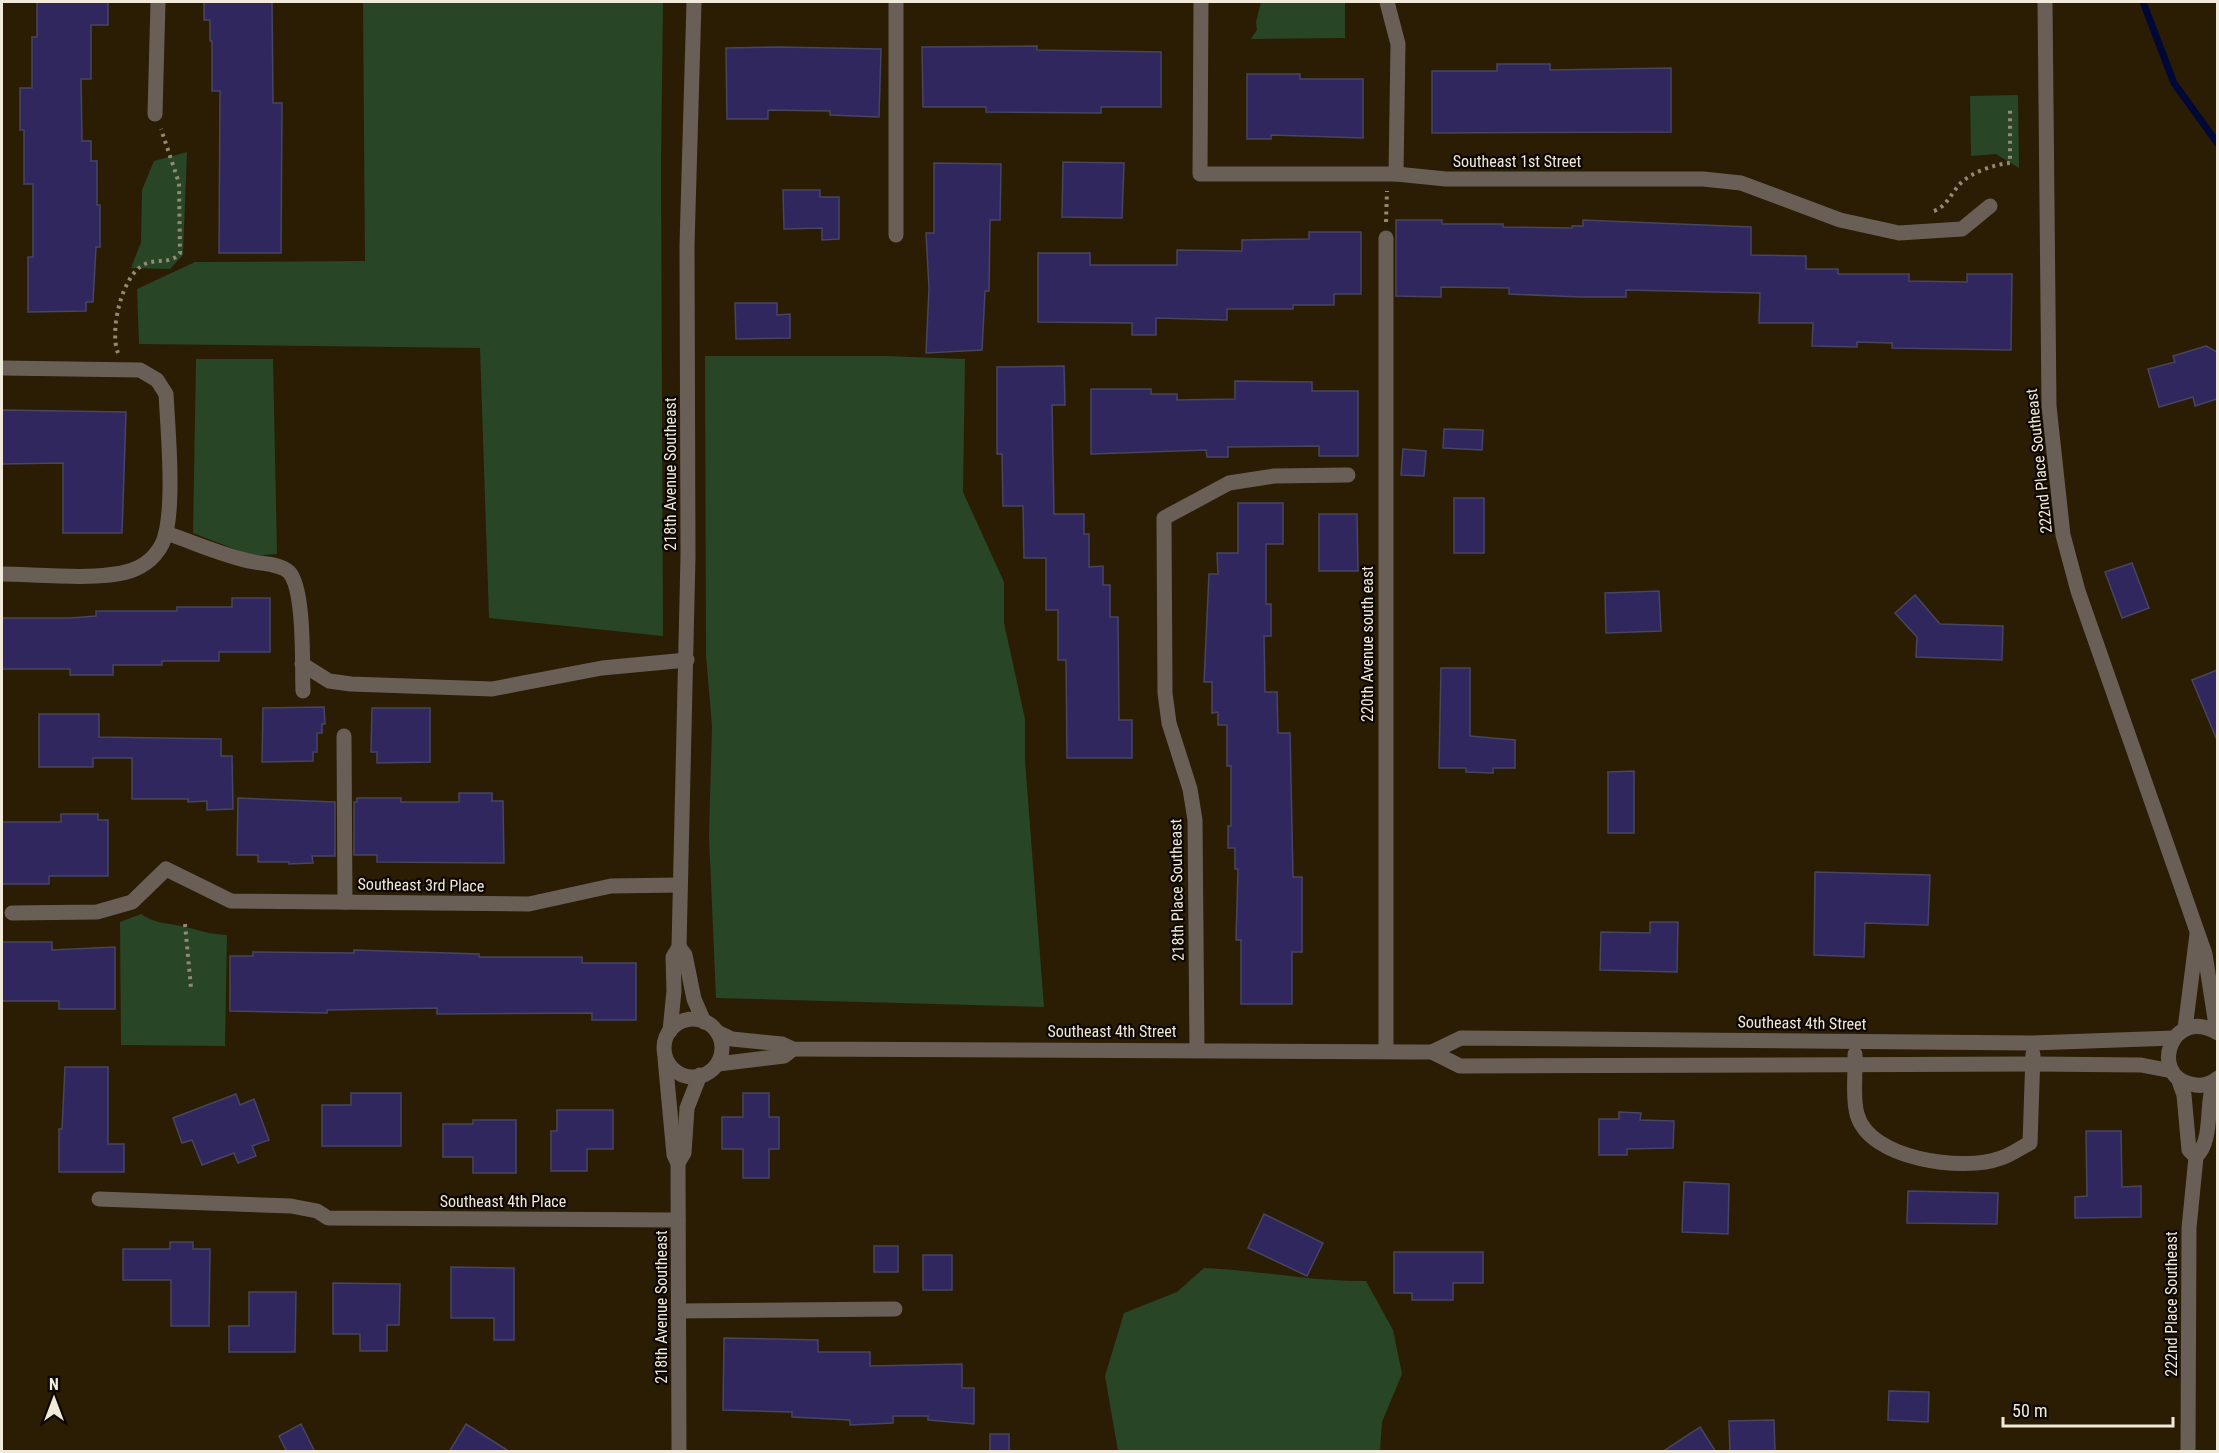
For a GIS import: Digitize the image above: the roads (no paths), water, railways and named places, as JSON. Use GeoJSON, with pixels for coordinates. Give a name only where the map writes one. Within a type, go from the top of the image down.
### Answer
{"type":"FeatureCollection","features":[{"type":"Feature","properties":{"kind":"street"},"geometry":{"type":"LineString","coordinates":[[155,114],[158,2]]}},
{"type":"Feature","properties":{"kind":"street","name":"218th Avenue Southeast"},"geometry":{"type":"LineString","coordinates":[[694,2],[687,245],[687,660],[680,947],[685,955],[694,999],[704,1022]]}},
{"type":"Feature","properties":{"kind":"street"},"geometry":{"type":"LineString","coordinates":[[896,2],[896,235]]}},
{"type":"Feature","properties":{"kind":"street","name":"Southeast 1st Street"},"geometry":{"type":"LineString","coordinates":[[1200,2],[1200,174],[1396,174],[1446,179],[1703,179],[1741,183],[1840,220],[1899,233],[1962,229],[1990,206]]}},
{"type":"Feature","properties":{"kind":"street"},"geometry":{"type":"LineString","coordinates":[[1387,2],[1398,44],[1396,174]]}},
{"type":"Feature","properties":{"kind":"street","name":"222nd Place Southeast"},"geometry":{"type":"LineString","coordinates":[[2045,2],[2049,406],[2063,535],[2078,591],[2205,954],[2217,1032]]}},
{"type":"Feature","properties":{"kind":"street","name":"220th Avenue south east"},"geometry":{"type":"LineString","coordinates":[[1386,238],[1386,1051]]}},
{"type":"Feature","properties":{"kind":"street"},"geometry":{"type":"LineString","coordinates":[[2,368],[140,370],[157,380],[166,394],[169,496],[166,533],[155,557],[134,570],[103,575],[2,574]]}},
{"type":"Feature","properties":{"kind":"street","name":"218th Place Southeast"},"geometry":{"type":"LineString","coordinates":[[1197,1049],[1196,820],[1190,789],[1168,723],[1165,693],[1164,518],[1229,483],[1274,476],[1348,476]]}},
{"type":"Feature","properties":{"kind":"street"},"geometry":{"type":"LineString","coordinates":[[166,533],[223,556],[276,565],[288,571],[297,595],[303,691]]}},
{"type":"Feature","properties":{"kind":"street"},"geometry":{"type":"LineString","coordinates":[[302,664],[329,681],[351,684],[492,689],[602,668],[687,660]]}},
{"type":"Feature","properties":{"kind":"street"},"geometry":{"type":"LineString","coordinates":[[344,736],[345,902]]}},
{"type":"Feature","properties":{"kind":"street","name":"Southeast 3rd Place"},"geometry":{"type":"LineString","coordinates":[[12,913],[97,912],[123,905],[132,902],[166,869],[231,901],[529,904],[611,886],[680,885]]}},
{"type":"Feature","properties":{"kind":"street","name":"222nd Place Southeast"},"geometry":{"type":"LineString","coordinates":[[2196,1157],[2188,1150],[2184,1095],[2168,1054],[2180,1034],[2197,931]]}},
{"type":"Feature","properties":{"kind":"street","name":"218th Avenue Southeast"},"geometry":{"type":"LineString","coordinates":[[670,1031],[674,991],[673,957],[680,947]]}},
{"type":"Feature","properties":{"kind":"street"},"geometry":{"type":"LineString","coordinates":[[689,1019],[704,1022],[717,1032],[722,1053],[718,1064],[700,1075],[678,1071],[665,1058],[665,1040],[678,1023],[689,1019]]}},
{"type":"Feature","properties":{"kind":"street","name":"Southeast 4th Street"},"geometry":{"type":"LineString","coordinates":[[1432,1052],[1461,1038],[2032,1043],[2180,1034],[2199,1026],[2217,1032]]}},
{"type":"Feature","properties":{"kind":"street","name":"Southeast 4th Street"},"geometry":{"type":"LineString","coordinates":[[717,1032],[732,1039],[782,1044],[793,1049],[1197,1049],[1432,1052],[1460,1066],[2142,1065],[2175,1074],[2195,1085],[2216,1080]]}},
{"type":"Feature","properties":{"kind":"street"},"geometry":{"type":"LineString","coordinates":[[1855,1042],[1857,1115],[1870,1137],[1885,1147],[1916,1158],[1959,1163],[2000,1159],[2030,1143],[2032,1043]]}},
{"type":"Feature","properties":{"kind":"street","name":"Southeast 4th Street"},"geometry":{"type":"LineString","coordinates":[[718,1064],[784,1056],[793,1049]]}},
{"type":"Feature","properties":{"kind":"street","name":"218th Avenue Southeast"},"geometry":{"type":"LineString","coordinates":[[665,1058],[674,1155],[678,1163],[679,1452]]}},
{"type":"Feature","properties":{"kind":"street","name":"218th Avenue Southeast"},"geometry":{"type":"LineString","coordinates":[[678,1163],[684,1153],[687,1108],[700,1075]]}},
{"type":"Feature","properties":{"kind":"street","name":"222nd Place Southeast"},"geometry":{"type":"LineString","coordinates":[[2188,1452],[2189,1228],[2196,1157],[2203,1150],[2209,1094],[2216,1080]]}},
{"type":"Feature","properties":{"kind":"street","name":"Southeast 4th Place"},"geometry":{"type":"LineString","coordinates":[[99,1199],[300,1206],[328,1218],[678,1220]]}},
{"type":"Feature","properties":{"kind":"street"},"geometry":{"type":"LineString","coordinates":[[679,1311],[895,1309]]}},
{"type":"Feature","properties":{"kind":"waterway"},"geometry":{"type":"LineString","coordinates":[[2143,2],[2174,83],[2218,144]]}}]}
